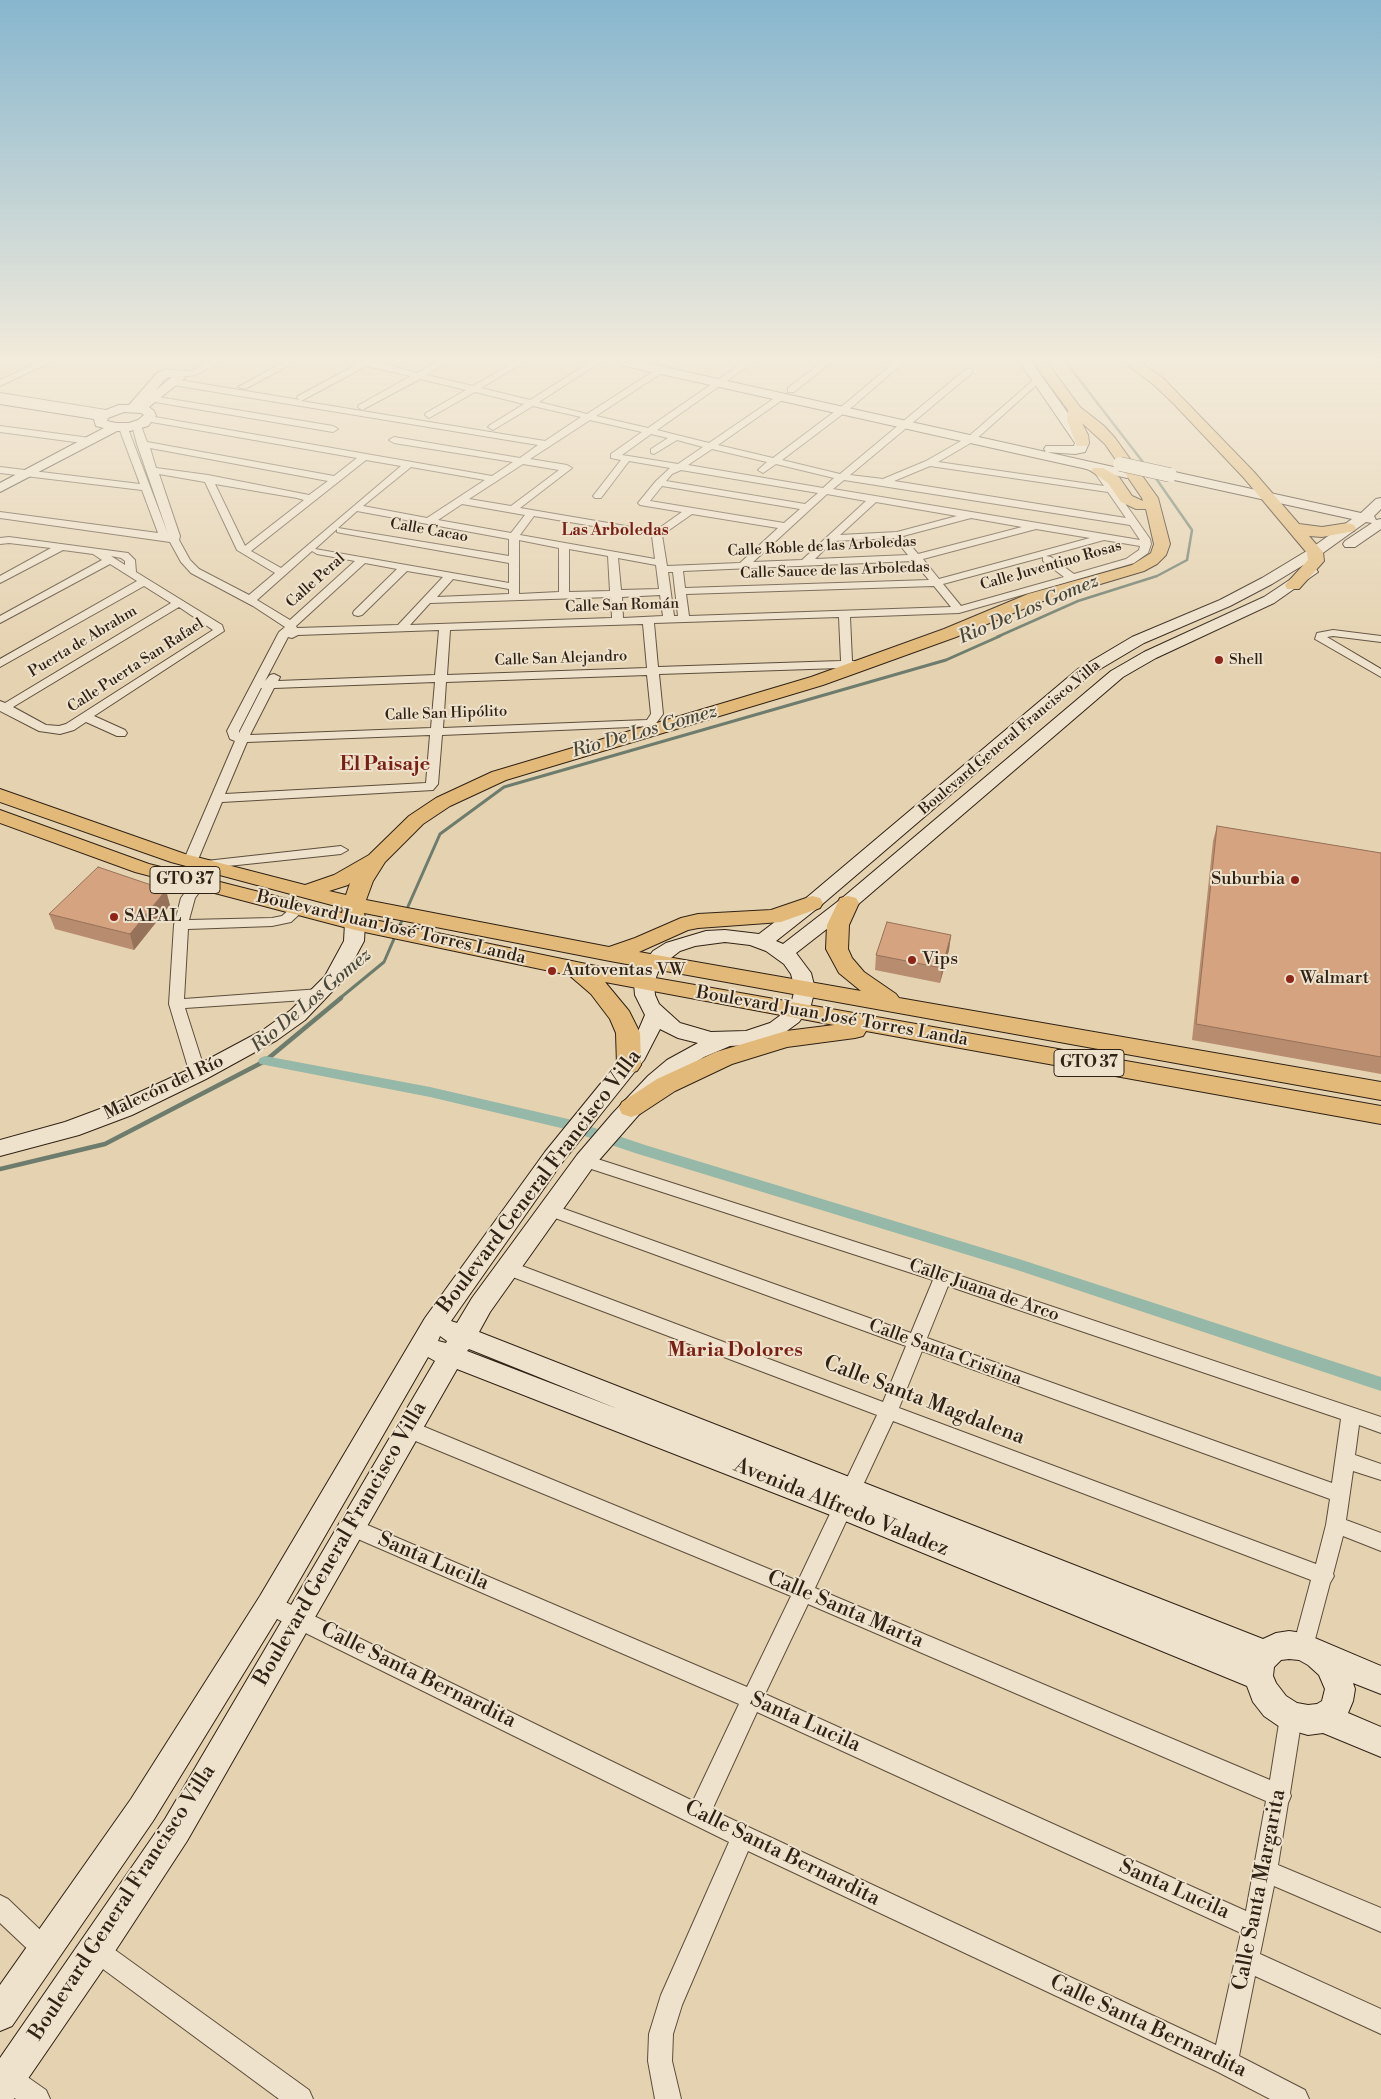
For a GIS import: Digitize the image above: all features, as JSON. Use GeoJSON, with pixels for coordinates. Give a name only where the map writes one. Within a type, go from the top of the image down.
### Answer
{"type":"FeatureCollection","features":[{"type":"Feature","properties":{"kind":"main road"},"geometry":{"type":"LineString","coordinates":[[0,479],[21,472],[47,459]]}},
{"type":"Feature","properties":{"kind":"main road"},"geometry":{"type":"LineString","coordinates":[[1073,459],[1369,524]]}},
{"type":"Feature","properties":{"kind":"main road"},"geometry":{"type":"LineString","coordinates":[[1102,459],[1114,469]]}},
{"type":"Feature","properties":{"kind":"main road"},"geometry":{"type":"LineString","coordinates":[[366,916],[362,881],[378,858],[404,830],[429,810],[459,794],[499,776],[713,714],[866,665],[950,633],[1012,606],[1068,586],[1138,568],[1151,562],[1161,549],[1153,541],[1141,506],[1114,469],[1102,459]]}},
{"type":"Feature","properties":{"kind":"main road"},"geometry":{"type":"LineString","coordinates":[[1123,459],[1150,498],[1154,509],[1153,541]]}},
{"type":"Feature","properties":{"kind":"main road"},"geometry":{"type":"LineString","coordinates":[[1234,459],[1315,552],[1316,561],[1293,584]]}},
{"type":"Feature","properties":{"kind":"main road"},"geometry":{"type":"LineString","coordinates":[[0,488],[21,472]]}},
{"type":"Feature","properties":{"kind":"main road","name":"Boulevard General Francisco Villa"},"geometry":{"type":"LineString","coordinates":[[784,953],[848,904],[1117,674],[1150,655],[1270,600],[1369,524],[1381,502]]}},
{"type":"Feature","properties":{"kind":"main road"},"geometry":{"type":"LineString","coordinates":[[1292,527],[1315,532],[1333,531],[1369,524]]}},
{"type":"Feature","properties":{"kind":"main road","name":"Boulevard General Francisco Villa"},"geometry":{"type":"LineString","coordinates":[[762,942],[812,904],[1084,672],[1138,640],[1248,592],[1315,552],[1369,524]]}},
{"type":"Feature","properties":{"kind":"main road"},"geometry":{"type":"LineString","coordinates":[[950,633],[957,625],[959,610],[1012,606]]}},
{"type":"Feature","properties":{"kind":"main road","name":"Boulevard Juan José Torres Landa"},"geometry":{"type":"LineString","coordinates":[[0,794],[146,848],[196,870],[366,916],[441,931],[610,954],[1381,1091]]}},
{"type":"Feature","properties":{"kind":"main road","name":"Boulevard Juan José Torres Landa"},"geometry":{"type":"LineString","coordinates":[[0,816],[124,862],[196,870]]}},
{"type":"Feature","properties":{"kind":"main road"},"geometry":{"type":"LineString","coordinates":[[302,900],[378,858]]}},
{"type":"Feature","properties":{"kind":"main road"},"geometry":{"type":"LineString","coordinates":[[610,954],[643,943],[681,925],[698,921],[774,917],[812,904]]}},
{"type":"Feature","properties":{"kind":"main road"},"geometry":{"type":"LineString","coordinates":[[848,904],[837,933],[838,949],[841,958],[856,977],[895,1004]]}},
{"type":"Feature","properties":{"kind":"main road","name":"Malecón del Río"},"geometry":{"type":"LineString","coordinates":[[0,1148],[71,1129],[124,1109],[198,1074],[270,1035],[298,1014],[333,980],[366,916]]}},
{"type":"Feature","properties":{"kind":"main road","name":"Boulevard Juan José Torres Landa"},"geometry":{"type":"LineString","coordinates":[[441,931],[575,968],[644,983],[1381,1115]]}},
{"type":"Feature","properties":{"kind":"main road"},"geometry":{"type":"LineString","coordinates":[[735,936],[762,942],[784,953],[801,973],[805,989],[803,999],[797,1011],[785,1023],[768,1033],[747,1038],[724,1040],[697,1037],[664,1022],[650,1006],[645,995],[644,983],[654,962],[673,947],[688,941],[706,937],[735,936]]}},
{"type":"Feature","properties":{"kind":"main road"},"geometry":{"type":"LineString","coordinates":[[575,968],[599,988],[621,1016],[628,1033],[629,1065]]}},
{"type":"Feature","properties":{"kind":"main road","name":"Boulevard General Francisco Villa"},"geometry":{"type":"LineString","coordinates":[[0,2014],[142,1810],[270,1605],[428,1335],[564,1143],[629,1065],[642,1046],[654,1015],[650,1006]]}},
{"type":"Feature","properties":{"kind":"main road"},"geometry":{"type":"LineString","coordinates":[[626,1114],[685,1075],[744,1051],[823,1033],[895,1028]]}},
{"type":"Feature","properties":{"kind":"main road","name":"Boulevard General Francisco Villa"},"geometry":{"type":"LineString","coordinates":[[4,2083],[176,1830],[456,1346],[508,1268],[589,1157],[656,1081],[675,1065],[696,1052],[724,1040]]}},
{"type":"Feature","properties":{"kind":"main road","name":"Avenida Alfredo Valadez"},"geometry":{"type":"LineString","coordinates":[[428,1335],[847,1499],[1262,1665]]}},
{"type":"Feature","properties":{"kind":"main road"},"geometry":{"type":"LineString","coordinates":[[1311,1651],[1329,1665],[1337,1677],[1340,1689],[1338,1701],[1333,1711],[1323,1718],[1308,1720],[1291,1716],[1275,1706],[1264,1692],[1262,1665],[1276,1647],[1289,1645],[1311,1651],[1381,1680]]}},
{"type":"Feature","properties":{"kind":"main road"},"geometry":{"type":"LineString","coordinates":[[1323,1718],[1381,1742]]}},
{"type":"Feature","properties":{"kind":"street"},"geometry":{"type":"LineString","coordinates":[[130,459],[146,488],[164,537]]}},
{"type":"Feature","properties":{"kind":"street"},"geometry":{"type":"LineString","coordinates":[[148,459],[175,538],[189,567],[254,602],[290,629]]}},
{"type":"Feature","properties":{"kind":"street"},"geometry":{"type":"LineString","coordinates":[[188,459],[311,499]]}},
{"type":"Feature","properties":{"kind":"street"},"geometry":{"type":"LineString","coordinates":[[244,551],[361,459]]}},
{"type":"Feature","properties":{"kind":"street"},"geometry":{"type":"LineString","coordinates":[[367,459],[494,479]]}},
{"type":"Feature","properties":{"kind":"street"},"geometry":{"type":"LineString","coordinates":[[511,459],[567,468],[516,506]]}},
{"type":"Feature","properties":{"kind":"street"},"geometry":{"type":"LineString","coordinates":[[429,521],[527,459]]}},
{"type":"Feature","properties":{"kind":"street"},"geometry":{"type":"LineString","coordinates":[[598,496],[626,459]]}},
{"type":"Feature","properties":{"kind":"street"},"geometry":{"type":"LineString","coordinates":[[633,459],[1105,537],[1153,541]]}},
{"type":"Feature","properties":{"kind":"street"},"geometry":{"type":"LineString","coordinates":[[692,459],[669,472],[643,503],[785,526]]}},
{"type":"Feature","properties":{"kind":"street"},"geometry":{"type":"LineString","coordinates":[[771,459],[841,477],[1132,522]]}},
{"type":"Feature","properties":{"kind":"street"},"geometry":{"type":"LineString","coordinates":[[741,566],[862,459]]}},
{"type":"Feature","properties":{"kind":"street"},"geometry":{"type":"LineString","coordinates":[[883,482],[936,459]]}},
{"type":"Feature","properties":{"kind":"street"},"geometry":{"type":"LineString","coordinates":[[1052,459],[1114,469]]}},
{"type":"Feature","properties":{"kind":"street"},"geometry":{"type":"LineString","coordinates":[[763,470],[776,460]]}},
{"type":"Feature","properties":{"kind":"street"},"geometry":{"type":"LineString","coordinates":[[929,463],[1111,490]]}},
{"type":"Feature","properties":{"kind":"street"},"geometry":{"type":"LineString","coordinates":[[254,602],[281,572],[360,509],[406,466]]}},
{"type":"Feature","properties":{"kind":"street"},"geometry":{"type":"LineString","coordinates":[[219,469],[244,551],[281,572]]}},
{"type":"Feature","properties":{"kind":"street"},"geometry":{"type":"LineString","coordinates":[[152,470],[219,469],[335,479]]}},
{"type":"Feature","properties":{"kind":"street","name":"Calle Juventino Rosas"},"geometry":{"type":"LineString","coordinates":[[1114,469],[1111,490],[1145,539],[1153,541]]}},
{"type":"Feature","properties":{"kind":"street"},"geometry":{"type":"LineString","coordinates":[[0,470],[146,488]]}},
{"type":"Feature","properties":{"kind":"street"},"geometry":{"type":"LineString","coordinates":[[658,483],[808,507]]}},
{"type":"Feature","properties":{"kind":"street"},"geometry":{"type":"LineString","coordinates":[[465,499],[516,506],[659,533]]}},
{"type":"Feature","properties":{"kind":"street"},"geometry":{"type":"LineString","coordinates":[[465,499],[531,513],[659,533],[690,511]]}},
{"type":"Feature","properties":{"kind":"street"},"geometry":{"type":"LineString","coordinates":[[804,564],[874,499]]}},
{"type":"Feature","properties":{"kind":"street"},"geometry":{"type":"LineString","coordinates":[[254,602],[341,530],[360,509]]}},
{"type":"Feature","properties":{"kind":"street","name":"Calle Roble de las Arboledas"},"geometry":{"type":"LineString","coordinates":[[360,509],[613,554],[678,569],[916,558],[1039,526]]}},
{"type":"Feature","properties":{"kind":"street"},"geometry":{"type":"LineString","coordinates":[[514,592],[512,560],[514,536],[531,513]]}},
{"type":"Feature","properties":{"kind":"street"},"geometry":{"type":"LineString","coordinates":[[0,515],[175,538]]}},
{"type":"Feature","properties":{"kind":"street"},"geometry":{"type":"LineString","coordinates":[[830,538],[897,535],[973,515]]}},
{"type":"Feature","properties":{"kind":"street","name":"Calle Cacao"},"geometry":{"type":"LineString","coordinates":[[341,530],[512,560]]}},
{"type":"Feature","properties":{"kind":"street"},"geometry":{"type":"LineString","coordinates":[[659,533],[669,620]]}},
{"type":"Feature","properties":{"kind":"street"},"geometry":{"type":"LineString","coordinates":[[897,535],[959,610]]}},
{"type":"Feature","properties":{"kind":"street","name":"Calle Sauce de las Arboledas"},"geometry":{"type":"LineString","coordinates":[[681,592],[936,583],[1105,537]]}},
{"type":"Feature","properties":{"kind":"street","name":"Calle Puerta San Rafael"},"geometry":{"type":"LineString","coordinates":[[2,540],[117,553],[129,557],[131,574]]}},
{"type":"Feature","properties":{"kind":"street","name":"Calle Juventino Rosas"},"geometry":{"type":"LineString","coordinates":[[959,610],[1130,561],[1153,541]]}},
{"type":"Feature","properties":{"kind":"street"},"geometry":{"type":"LineString","coordinates":[[564,545],[564,595]]}},
{"type":"Feature","properties":{"kind":"street"},"geometry":{"type":"LineString","coordinates":[[0,580],[62,547]]}},
{"type":"Feature","properties":{"kind":"street","name":"Calle Puerta San Rafael"},"geometry":{"type":"LineString","coordinates":[[2,706],[43,728],[52,730],[70,727],[219,631],[218,627],[94,551]]}},
{"type":"Feature","properties":{"kind":"street"},"geometry":{"type":"LineString","coordinates":[[317,551],[451,575],[514,592]]}},
{"type":"Feature","properties":{"kind":"street"},"geometry":{"type":"LineString","coordinates":[[613,554],[618,621]]}},
{"type":"Feature","properties":{"kind":"street"},"geometry":{"type":"LineString","coordinates":[[0,620],[110,560]]}},
{"type":"Feature","properties":{"kind":"street","name":"Calle Peral"},"geometry":{"type":"LineString","coordinates":[[290,629],[362,560]]}},
{"type":"Feature","properties":{"kind":"street"},"geometry":{"type":"LineString","coordinates":[[1047,560],[1071,577]]}},
{"type":"Feature","properties":{"kind":"street"},"geometry":{"type":"LineString","coordinates":[[358,613],[405,567]]}},
{"type":"Feature","properties":{"kind":"street"},"geometry":{"type":"LineString","coordinates":[[678,569],[684,620]]}},
{"type":"Feature","properties":{"kind":"street"},"geometry":{"type":"LineString","coordinates":[[401,628],[451,575]]}},
{"type":"Feature","properties":{"kind":"street"},"geometry":{"type":"LineString","coordinates":[[0,664],[143,582]]}},
{"type":"Feature","properties":{"kind":"street"},"geometry":{"type":"LineString","coordinates":[[428,600],[514,592],[564,595],[666,592]]}},
{"type":"Feature","properties":{"kind":"street"},"geometry":{"type":"LineString","coordinates":[[855,592],[860,614]]}},
{"type":"Feature","properties":{"kind":"street","name":"Puerta de Abrahm"},"geometry":{"type":"LineString","coordinates":[[2,706],[178,603]]}},
{"type":"Feature","properties":{"kind":"street","name":"Calle San Román"},"geometry":{"type":"LineString","coordinates":[[290,629],[445,627],[959,610]]}},
{"type":"Feature","properties":{"kind":"street"},"geometry":{"type":"LineString","coordinates":[[844,615],[847,664]]}},
{"type":"Feature","properties":{"kind":"street"},"geometry":{"type":"LineString","coordinates":[[648,620],[654,671]]}},
{"type":"Feature","properties":{"kind":"street"},"geometry":{"type":"LineString","coordinates":[[218,798],[429,787],[432,784],[445,627]]}},
{"type":"Feature","properties":{"kind":"street"},"geometry":{"type":"LineString","coordinates":[[198,1074],[176,1004],[182,926],[188,898],[218,798],[242,739],[270,684],[290,629]]}},
{"type":"Feature","properties":{"kind":"street"},"geometry":{"type":"LineString","coordinates":[[242,739],[234,736],[233,731],[290,629]]}},
{"type":"Feature","properties":{"kind":"street"},"geometry":{"type":"LineString","coordinates":[[1381,638],[1333,633],[1321,636],[1321,639],[1381,674]]}},
{"type":"Feature","properties":{"kind":"street","name":"Calle San Alejandro"},"geometry":{"type":"LineString","coordinates":[[258,685],[847,664],[866,665]]}},
{"type":"Feature","properties":{"kind":"street","name":"Calle San Hipólito"},"geometry":{"type":"LineString","coordinates":[[242,739],[650,723],[656,714],[654,671]]}},
{"type":"Feature","properties":{"kind":"street"},"geometry":{"type":"LineString","coordinates":[[86,718],[121,733]]}},
{"type":"Feature","properties":{"kind":"street"},"geometry":{"type":"LineString","coordinates":[[196,870],[341,850]]}},
{"type":"Feature","properties":{"kind":"street"},"geometry":{"type":"LineString","coordinates":[[182,926],[272,922],[286,919],[302,900]]}},
{"type":"Feature","properties":{"kind":"street"},"geometry":{"type":"LineString","coordinates":[[176,1004],[320,994]]}},
{"type":"Feature","properties":{"kind":"street","name":"Calle Juana de Arco"},"geometry":{"type":"LineString","coordinates":[[589,1157],[1381,1425]]}},
{"type":"Feature","properties":{"kind":"street","name":"Calle Santa Cristina"},"geometry":{"type":"LineString","coordinates":[[550,1210],[1341,1496]]}},
{"type":"Feature","properties":{"kind":"street","name":"Calle Santa Magdalena"},"geometry":{"type":"LineString","coordinates":[[508,1268],[1324,1576]]}},
{"type":"Feature","properties":{"kind":"street"},"geometry":{"type":"LineString","coordinates":[[698,1814],[888,1412],[943,1277]]}},
{"type":"Feature","properties":{"kind":"street"},"geometry":{"type":"LineString","coordinates":[[1311,1651],[1341,1496],[1351,1416]]}},
{"type":"Feature","properties":{"kind":"street","name":"Calle Santa Marta"},"geometry":{"type":"LineString","coordinates":[[408,1429],[804,1592],[1280,1796]]}},
{"type":"Feature","properties":{"kind":"street"},"geometry":{"type":"LineString","coordinates":[[1346,1460],[1381,1472]]}},
{"type":"Feature","properties":{"kind":"street"},"geometry":{"type":"LineString","coordinates":[[1336,1525],[1381,1542]]}},
{"type":"Feature","properties":{"kind":"street","name":"Santa Lucila"},"geometry":{"type":"LineString","coordinates":[[351,1527],[752,1699],[1255,1927]]}},
{"type":"Feature","properties":{"kind":"street","name":"Calle Santa Bernardita"},"geometry":{"type":"LineString","coordinates":[[270,1605],[743,1837],[1225,2062],[1296,2099]]}},
{"type":"Feature","properties":{"kind":"street","name":"Calle Santa Margarita"},"geometry":{"type":"LineString","coordinates":[[1225,2062],[1266,1871],[1280,1796],[1291,1716]]}},
{"type":"Feature","properties":{"kind":"street"},"geometry":{"type":"LineString","coordinates":[[668,2099],[660,2061],[661,2034],[670,2004],[743,1837]]}},
{"type":"Feature","properties":{"kind":"street"},"geometry":{"type":"LineString","coordinates":[[1266,1871],[1381,1920]]}},
{"type":"Feature","properties":{"kind":"street"},"geometry":{"type":"LineString","coordinates":[[0,1907],[45,1950]]}},
{"type":"Feature","properties":{"kind":"street"},"geometry":{"type":"LineString","coordinates":[[96,1950],[300,2099]]}},
{"type":"Feature","properties":{"kind":"street"},"geometry":{"type":"LineString","coordinates":[[1247,1960],[1381,2022]]}},
{"type":"Feature","properties":{"kind":"street"},"geometry":{"type":"LineString","coordinates":[[4,2083],[37,2099]]}},
{"type":"Feature","properties":{"kind":"building","name":"Walmart"},"geometry":{"type":"Polygon","coordinates":[[[1217,826],[1381,853],[1381,1057],[1196,1024],[1217,826]]]}},
{"type":"Feature","properties":{"kind":"building"},"geometry":{"type":"Polygon","coordinates":[[[98,867],[166,890],[130,934],[49,914],[98,867]]]}},
{"type":"Feature","properties":{"kind":"building"},"geometry":{"type":"Polygon","coordinates":[[[887,922],[951,935],[942,968],[876,955],[887,922]]]}},
{"type":"Feature","properties":{"kind":"waterway","name":"Rio De Los Gomez"},"geometry":{"type":"LineString","coordinates":[[1141,459],[1146,466]]}},
{"type":"Feature","properties":{"kind":"waterway","name":"Rio De Los Gomez"},"geometry":{"type":"LineString","coordinates":[[997,637],[1078,601],[1157,576],[1187,560],[1192,530],[1155,477]]}},
{"type":"Feature","properties":{"kind":"waterway","name":"Rio De Los Gomez"},"geometry":{"type":"LineString","coordinates":[[406,911],[440,834],[504,787],[946,660],[1000,636]]}},
{"type":"Feature","properties":{"kind":"waterway","name":"Rio De Los Gomez"},"geometry":{"type":"LineString","coordinates":[[339,999],[384,962],[403,918]]}},
{"type":"Feature","properties":{"kind":"waterway","name":"Rio De Los Gomez"},"geometry":{"type":"LineString","coordinates":[[0,1169],[105,1144],[265,1061],[341,998]]}},
{"type":"Feature","properties":{"kind":"waterway"},"geometry":{"type":"LineString","coordinates":[[265,1061],[430,1092],[563,1123],[640,1149],[1019,1265],[1381,1384]]}},
{"type":"Feature","properties":{"kind":"place","name":"Shell"},"geometry":{"type":"Point","coordinates":[1219,660]}},
{"type":"Feature","properties":{"kind":"place","name":"Suburbia"},"geometry":{"type":"Point","coordinates":[1295,880]}},
{"type":"Feature","properties":{"kind":"place","name":"SAPAL"},"geometry":{"type":"Point","coordinates":[114,917]}},
{"type":"Feature","properties":{"kind":"place","name":"Vips"},"geometry":{"type":"Point","coordinates":[912,960]}},
{"type":"Feature","properties":{"kind":"place","name":"Autoventas VW"},"geometry":{"type":"Point","coordinates":[552,971]}},
{"type":"Feature","properties":{"kind":"place","name":"Walmart"},"geometry":{"type":"Point","coordinates":[1290,979]}},
{"type":"Feature","properties":{"kind":"district","name":"Las Arboledas"},"geometry":{"type":"Point","coordinates":[615,531]}},
{"type":"Feature","properties":{"kind":"district","name":"El Paisaje"},"geometry":{"type":"Point","coordinates":[385,765]}},
{"type":"Feature","properties":{"kind":"district","name":"Maria Dolores"},"geometry":{"type":"Point","coordinates":[735,1351]}}]}
